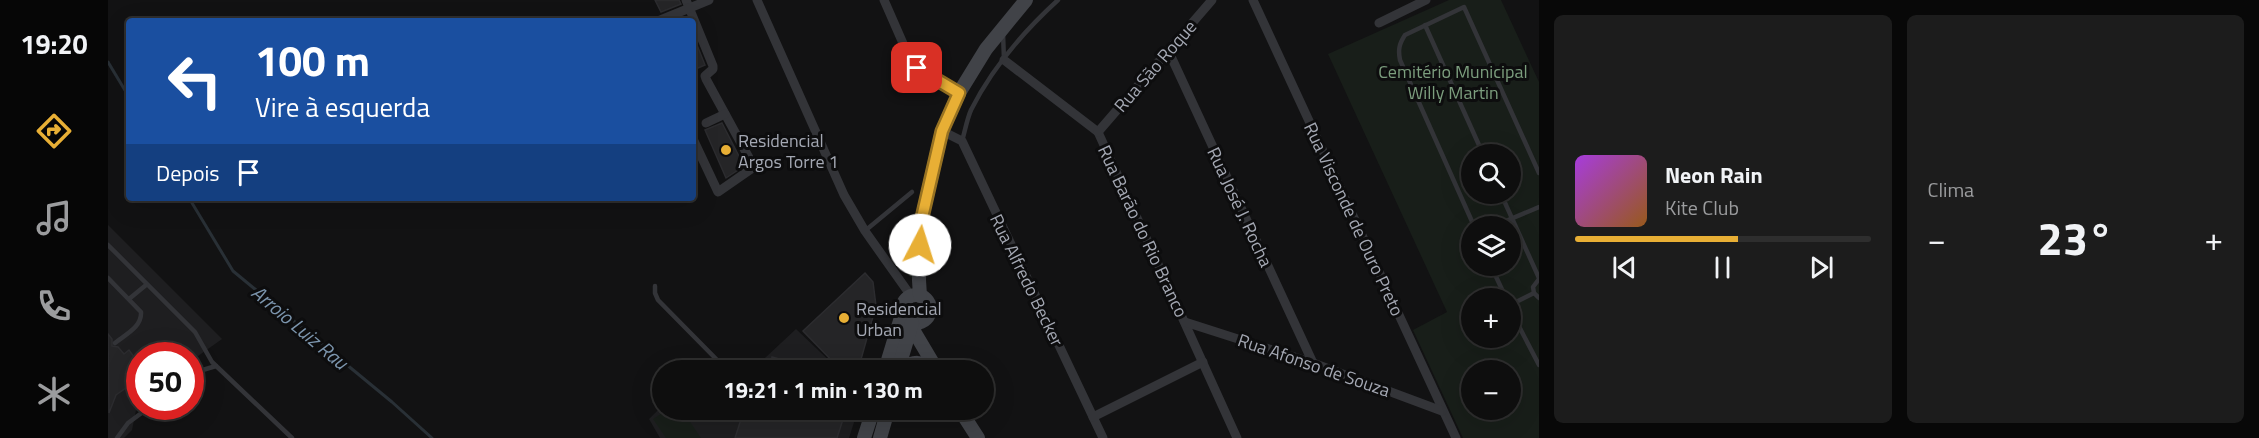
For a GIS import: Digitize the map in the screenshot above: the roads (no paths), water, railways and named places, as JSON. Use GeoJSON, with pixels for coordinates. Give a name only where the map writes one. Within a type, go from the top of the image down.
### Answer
{"type":"FeatureCollection","features":[{"type":"Feature","properties":{"kind":"main road"},"geometry":{"type":"LineString","coordinates":[[916,296],[919,280],[921,222],[942,131],[959,93],[986,49],[1024,1]]}},
{"type":"Feature","properties":{"kind":"main road"},"geometry":{"type":"LineString","coordinates":[[890,360],[912,319],[928,315],[928,302],[916,296],[904,301],[912,319],[915,333],[931,360]]}},
{"type":"Feature","properties":{"kind":"main road"},"geometry":{"type":"LineString","coordinates":[[901,360],[912,319]]}},
{"type":"Feature","properties":{"kind":"main road"},"geometry":{"type":"LineString","coordinates":[[864,438],[870,420]]}},
{"type":"Feature","properties":{"kind":"main road"},"geometry":{"type":"LineString","coordinates":[[880,438],[885,420]]}},
{"type":"Feature","properties":{"kind":"main road"},"geometry":{"type":"LineString","coordinates":[[966,420],[978,438]]}},
{"type":"Feature","properties":{"kind":"street"},"geometry":{"type":"LineString","coordinates":[[663,18],[688,4],[709,0]]}},
{"type":"Feature","properties":{"kind":"street"},"geometry":{"type":"LineString","coordinates":[[757,0],[844,195],[865,231],[916,296]]}},
{"type":"Feature","properties":{"kind":"street"},"geometry":{"type":"LineString","coordinates":[[884,0],[909,57],[917,68],[959,93]]}},
{"type":"Feature","properties":{"kind":"street","name":"Rua São Roque"},"geometry":{"type":"LineString","coordinates":[[1098,132],[1212,0]]}},
{"type":"Feature","properties":{"kind":"street","name":"Rua Visconde de Ouro Preto"},"geometry":{"type":"LineString","coordinates":[[1253,0],[1456,438]]}},
{"type":"Feature","properties":{"kind":"street"},"geometry":{"type":"LineString","coordinates":[[1379,23],[1424,0]]}},
{"type":"Feature","properties":{"kind":"street"},"geometry":{"type":"LineString","coordinates":[[688,4],[694,18]]}},
{"type":"Feature","properties":{"kind":"street"},"geometry":{"type":"LineString","coordinates":[[696,24],[713,66],[713,69],[705,76],[754,168],[718,192],[696,145]]}},
{"type":"Feature","properties":{"kind":"street","name":"Rua José J. Rocha"},"geometry":{"type":"LineString","coordinates":[[1168,51],[1313,363]]}},
{"type":"Feature","properties":{"kind":"street","name":"Rua Barão do Rio Branco"},"geometry":{"type":"LineString","coordinates":[[1004,60],[1098,132],[1237,438]]}},
{"type":"Feature","properties":{"kind":"street"},"geometry":{"type":"LineString","coordinates":[[706,123],[725,114]]}},
{"type":"Feature","properties":{"kind":"street"},"geometry":{"type":"LineString","coordinates":[[942,131],[962,141]]}},
{"type":"Feature","properties":{"kind":"street","name":"Rua Alfredo Becker"},"geometry":{"type":"LineString","coordinates":[[962,141],[1103,438]]}},
{"type":"Feature","properties":{"kind":"street","name":"Rua Afonso de Souza"},"geometry":{"type":"LineString","coordinates":[[1185,322],[1313,363],[1442,411]]}},
{"type":"Feature","properties":{"kind":"street"},"geometry":{"type":"LineString","coordinates":[[1093,417],[1203,362]]}},
{"type":"Feature","properties":{"kind":"lane"},"geometry":{"type":"LineString","coordinates":[[962,141],[970,112],[988,80],[1032,24],[1058,0]]}},
{"type":"Feature","properties":{"kind":"lane"},"geometry":{"type":"LineString","coordinates":[[1459,0],[1539,172]]}},
{"type":"Feature","properties":{"kind":"lane"},"geometry":{"type":"LineString","coordinates":[[1464,8],[1405,35],[1398,51],[1469,216]]}},
{"type":"Feature","properties":{"kind":"lane"},"geometry":{"type":"LineString","coordinates":[[1425,25],[1479,144]]}},
{"type":"Feature","properties":{"kind":"lane"},"geometry":{"type":"LineString","coordinates":[[1002,28],[1004,60]]}},
{"type":"Feature","properties":{"kind":"lane"},"geometry":{"type":"LineString","coordinates":[[865,231],[912,192]]}},
{"type":"Feature","properties":{"kind":"lane"},"geometry":{"type":"LineString","coordinates":[[1519,216],[1539,207]]}},
{"type":"Feature","properties":{"kind":"lane"},"geometry":{"type":"LineString","coordinates":[[1521,239],[1539,279],[1533,288],[1539,298]]}},
{"type":"Feature","properties":{"kind":"lane"},"geometry":{"type":"LineString","coordinates":[[108,245],[195,332],[216,366],[292,438]]}},
{"type":"Feature","properties":{"kind":"lane"},"geometry":{"type":"LineString","coordinates":[[108,278],[141,312],[141,320],[137,326],[115,342]]}},
{"type":"Feature","properties":{"kind":"lane"},"geometry":{"type":"LineString","coordinates":[[129,299],[146,285]]}},
{"type":"Feature","properties":{"kind":"lane"},"geometry":{"type":"LineString","coordinates":[[655,286],[658,300],[717,360]]}},
{"type":"Feature","properties":{"kind":"lane"},"geometry":{"type":"LineString","coordinates":[[1521,301],[1534,293]]}},
{"type":"Feature","properties":{"kind":"lane"},"geometry":{"type":"LineString","coordinates":[[1521,329],[1539,365]]}},
{"type":"Feature","properties":{"kind":"lane"},"geometry":{"type":"LineString","coordinates":[[204,370],[216,366]]}},
{"type":"Feature","properties":{"kind":"lane"},"geometry":{"type":"LineString","coordinates":[[117,438],[132,420]]}},
{"type":"Feature","properties":{"kind":"waterway","name":"Arroio Luiz Rau"},"geometry":{"type":"LineString","coordinates":[[108,62],[126,92]]}},
{"type":"Feature","properties":{"kind":"waterway","name":"Arroio Luiz Rau"},"geometry":{"type":"LineString","coordinates":[[191,201],[233,271],[392,402],[432,438]]}},
{"type":"Feature","properties":{"kind":"place","name":"Residencial Argos Torre 1"},"geometry":{"type":"Point","coordinates":[726,150]}},
{"type":"Feature","properties":{"kind":"place","name":"Residencial Urban"},"geometry":{"type":"Point","coordinates":[844,318]}},
{"type":"Feature","properties":{"kind":"park label","name":"Cemitério Municipal Willy Martin"},"geometry":{"type":"Point","coordinates":[1453,82]}}]}
